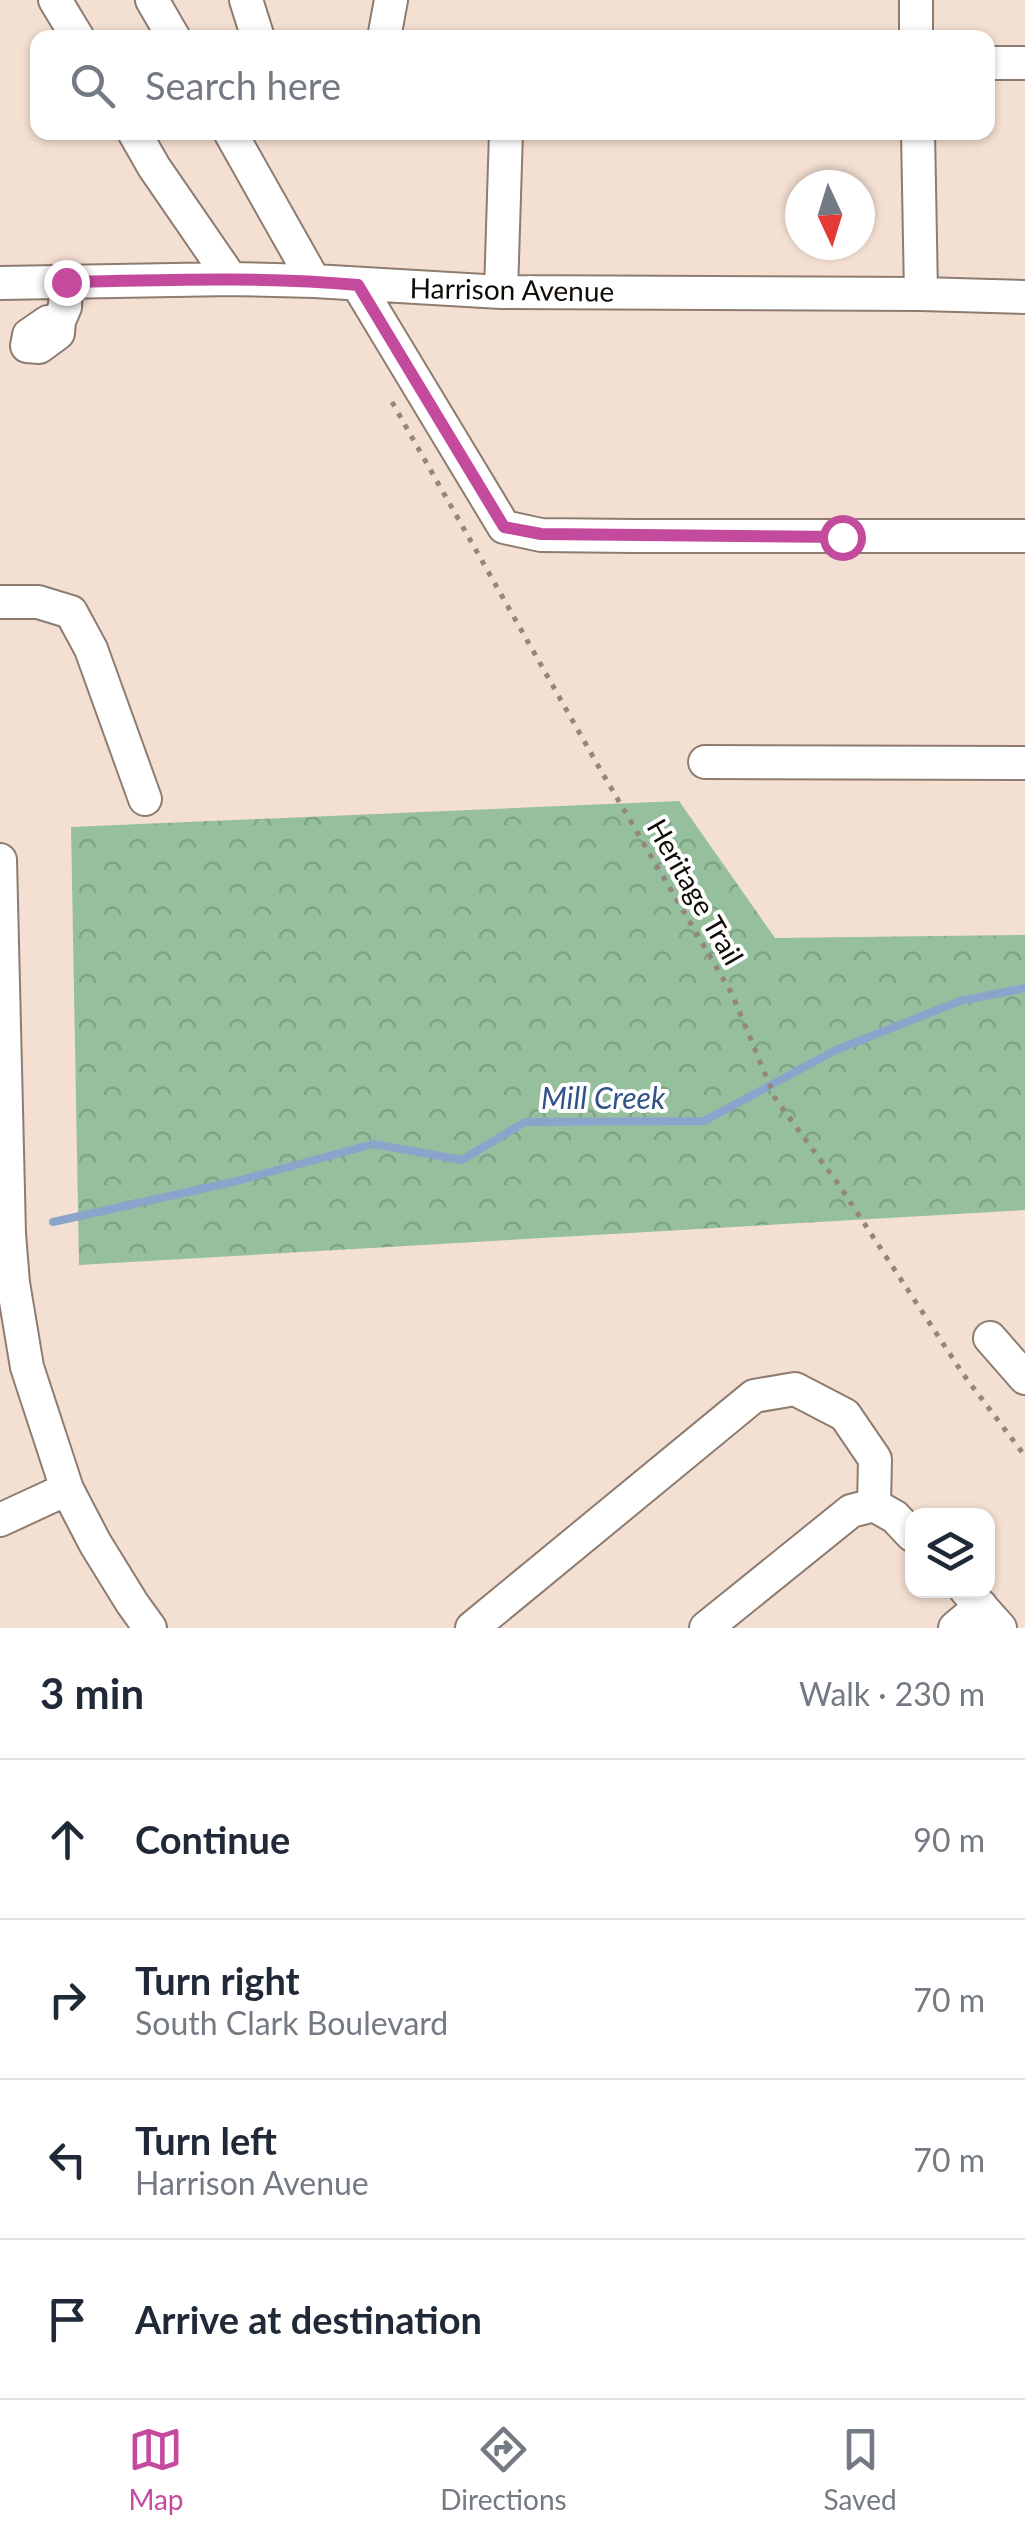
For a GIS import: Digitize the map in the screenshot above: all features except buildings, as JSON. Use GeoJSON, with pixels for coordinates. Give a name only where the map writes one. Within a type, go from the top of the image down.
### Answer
{"type":"FeatureCollection","features":[{"type":"Feature","properties":{"kind":"street"},"geometry":{"type":"LineString","coordinates":[[55,0],[73,30]]}},
{"type":"Feature","properties":{"kind":"street"},"geometry":{"type":"LineString","coordinates":[[152,0],[169,30]]}},
{"type":"Feature","properties":{"kind":"street"},"geometry":{"type":"LineString","coordinates":[[246,0],[255,30]]}},
{"type":"Feature","properties":{"kind":"street"},"geometry":{"type":"LineString","coordinates":[[385,30],[391,0]]}},
{"type":"Feature","properties":{"kind":"street"},"geometry":{"type":"LineString","coordinates":[[916,0],[916,30]]}},
{"type":"Feature","properties":{"kind":"street"},"geometry":{"type":"LineString","coordinates":[[995,64],[1025,63]]}},
{"type":"Feature","properties":{"kind":"street"},"geometry":{"type":"LineString","coordinates":[[139,140],[232,279]]}},
{"type":"Feature","properties":{"kind":"street"},"geometry":{"type":"LineString","coordinates":[[235,140],[314,281]]}},
{"type":"Feature","properties":{"kind":"street"},"geometry":{"type":"LineString","coordinates":[[500,292],[506,140]]}},
{"type":"Feature","properties":{"kind":"street"},"geometry":{"type":"LineString","coordinates":[[918,140],[921,294]]}},
{"type":"Feature","properties":{"kind":"street","name":"Harrison Avenue"},"geometry":{"type":"LineString","coordinates":[[0,283],[232,279],[500,292],[1025,296]]}},
{"type":"Feature","properties":{"kind":"street"},"geometry":{"type":"LineString","coordinates":[[14,351],[39,347],[58,333],[66,282]]}},
{"type":"Feature","properties":{"kind":"street"},"geometry":{"type":"LineString","coordinates":[[358,285],[504,527],[541,534],[588,536],[1025,536]]}},
{"type":"Feature","properties":{"kind":"street"},"geometry":{"type":"LineString","coordinates":[[0,602],[38,602],[70,612],[91,650],[145,800]]}},
{"type":"Feature","properties":{"kind":"street"},"geometry":{"type":"LineString","coordinates":[[705,762],[1025,763]]}},
{"type":"Feature","properties":{"kind":"street"},"geometry":{"type":"LineString","coordinates":[[0,860],[10,1234],[27,1367],[67,1489],[95,1544],[150,1628]]}},
{"type":"Feature","properties":{"kind":"street"},"geometry":{"type":"LineString","coordinates":[[990,1338],[1025,1378]]}},
{"type":"Feature","properties":{"kind":"street"},"geometry":{"type":"LineString","coordinates":[[472,1628],[754,1396],[795,1389],[845,1414],[875,1459],[894,1519],[851,1511],[706,1628]]}},
{"type":"Feature","properties":{"kind":"street"},"geometry":{"type":"LineString","coordinates":[[0,1520],[67,1489]]}},
{"type":"Feature","properties":{"kind":"street"},"geometry":{"type":"LineString","coordinates":[[955,1628],[983,1608]]}},
{"type":"Feature","properties":{"kind":"path","name":"Heritage Trail"},"geometry":{"type":"LineString","coordinates":[[391,401],[732,994],[775,1098],[841,1188],[963,1374],[1025,1456]]}},
{"type":"Feature","properties":{"kind":"green space"},"geometry":{"type":"Polygon","coordinates":[[[679,801],[775,938],[1025,935],[1025,1210],[79,1265],[71,827],[679,801]]]}},
{"type":"Feature","properties":{"kind":"waterway","name":"Mill Creek"},"geometry":{"type":"LineString","coordinates":[[53,1222],[237,1181],[373,1144],[462,1160],[525,1122],[704,1121],[836,1050],[960,1001],[1025,988]]}},
{"type":"Feature","properties":{"kind":"route"},"geometry":{"type":"LineString","coordinates":[[66,282],[232,279],[358,285],[504,527],[541,534],[842,537]]}}]}
